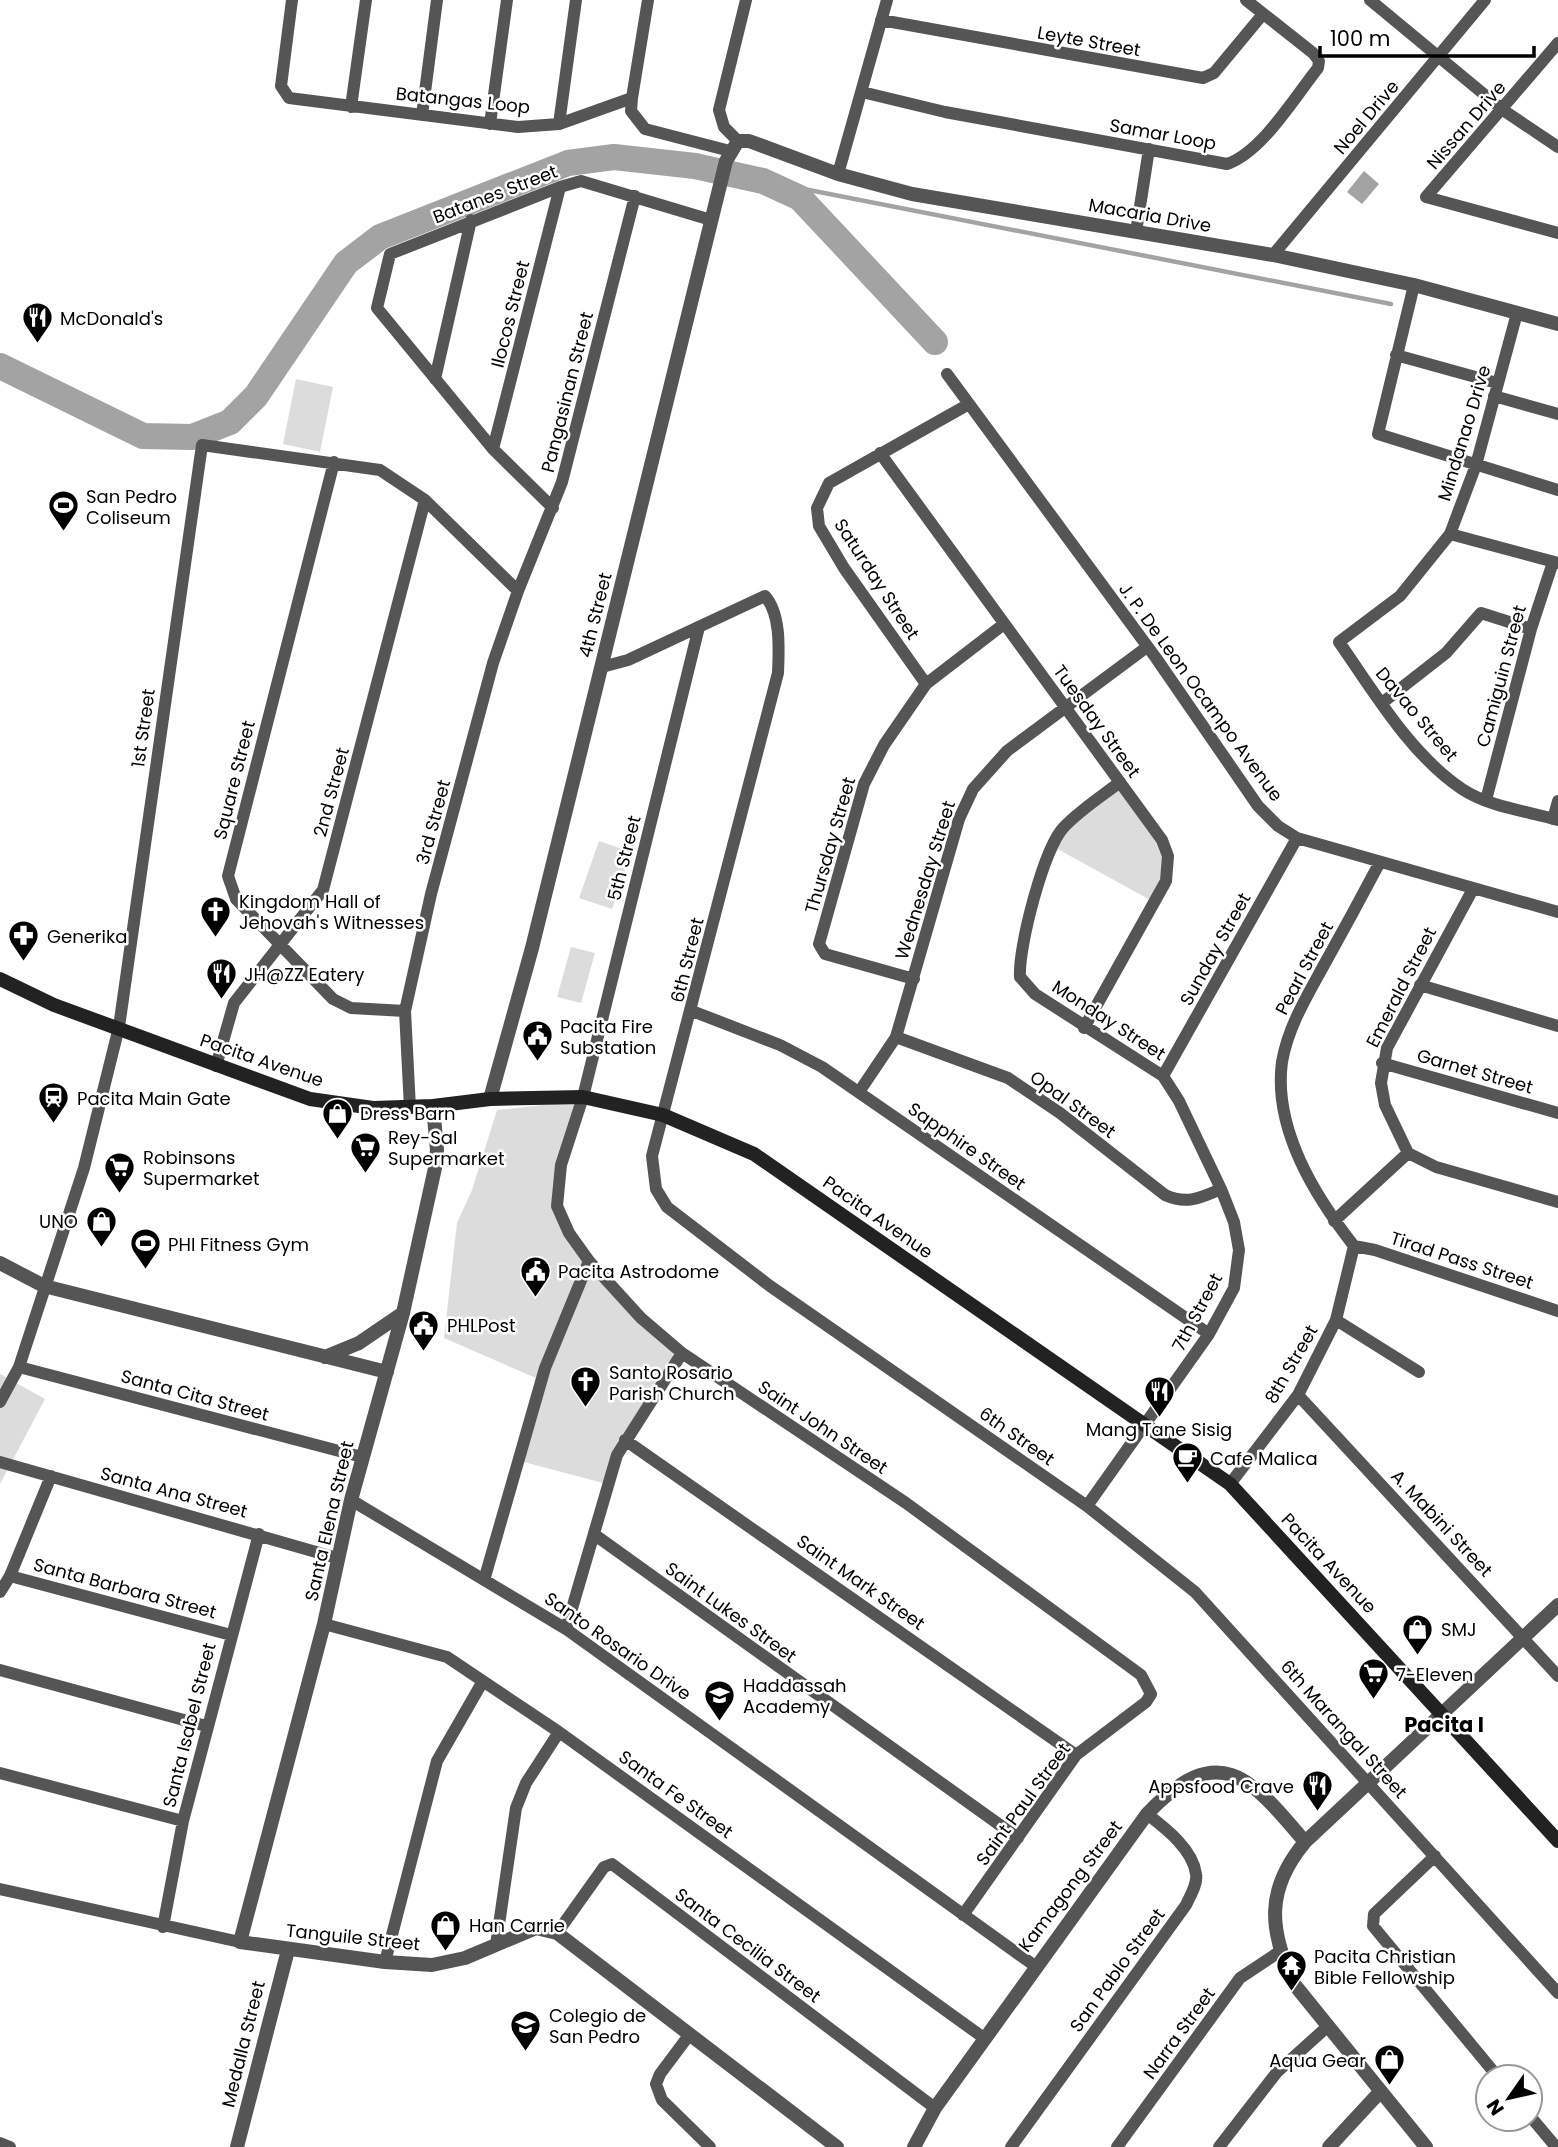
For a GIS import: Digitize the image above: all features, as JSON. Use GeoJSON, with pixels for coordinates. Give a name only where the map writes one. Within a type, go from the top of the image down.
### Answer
{"type":"FeatureCollection","features":[{"type":"Feature","properties":{"kind":"main road","name":"Pacita Avenue"},"geometry":{"type":"LineString","coordinates":[[1,982],[54,1005],[119,1027],[216,1066],[326,1102],[373,1108],[410,1108],[490,1099],[583,1097],[663,1115],[754,1154],[1230,1485],[1558,1841]]}},
{"type":"Feature","properties":{"kind":"street","name":"Batangas Loop"},"geometry":{"type":"LineString","coordinates":[[292,0],[281,86],[282,93],[289,98],[518,127],[559,124],[632,98]]}},
{"type":"Feature","properties":{"kind":"street"},"geometry":{"type":"LineString","coordinates":[[351,107],[366,0]]}},
{"type":"Feature","properties":{"kind":"street"},"geometry":{"type":"LineString","coordinates":[[422,115],[438,0]]}},
{"type":"Feature","properties":{"kind":"street"},"geometry":{"type":"LineString","coordinates":[[490,124],[507,0]]}},
{"type":"Feature","properties":{"kind":"street"},"geometry":{"type":"LineString","coordinates":[[559,124],[576,0]]}},
{"type":"Feature","properties":{"kind":"street"},"geometry":{"type":"LineString","coordinates":[[649,0],[631,111],[645,130],[731,151],[719,110],[746,0]]}},
{"type":"Feature","properties":{"kind":"street"},"geometry":{"type":"LineString","coordinates":[[838,174],[887,0]]}},
{"type":"Feature","properties":{"kind":"street","name":"Samar Loop"},"geometry":{"type":"LineString","coordinates":[[862,92],[945,112],[1227,164],[1239,159],[1255,146],[1318,68],[1318,61],[1313,53],[1246,0]]}},
{"type":"Feature","properties":{"kind":"street","name":"Noel Drive"},"geometry":{"type":"LineString","coordinates":[[1273,255],[1485,0]]}},
{"type":"Feature","properties":{"kind":"street"},"geometry":{"type":"LineString","coordinates":[[1374,1],[1503,110],[1558,147]]}},
{"type":"Feature","properties":{"kind":"street","name":"Leyte Street"},"geometry":{"type":"LineString","coordinates":[[881,20],[1203,78],[1214,73],[1263,14]]}},
{"type":"Feature","properties":{"kind":"street","name":"Nissan Drive"},"geometry":{"type":"LineString","coordinates":[[1558,43],[1426,197],[1558,233]]}},
{"type":"Feature","properties":{"kind":"street","name":"Macaria Drive"},"geometry":{"type":"LineString","coordinates":[[731,151],[749,141],[838,174],[912,194],[1273,255],[1414,285],[1558,324]]}},
{"type":"Feature","properties":{"kind":"street"},"geometry":{"type":"LineString","coordinates":[[1136,232],[1149,149]]}},
{"type":"Feature","properties":{"kind":"street","name":"4th Street"},"geometry":{"type":"LineString","coordinates":[[490,1099],[602,667],[731,151]]}},
{"type":"Feature","properties":{"kind":"street","name":"Batanes Street"},"geometry":{"type":"LineString","coordinates":[[435,379],[377,308],[390,254],[471,220],[581,181],[696,215],[713,216]]}},
{"type":"Feature","properties":{"kind":"street","name":"Ilocos Street"},"geometry":{"type":"LineString","coordinates":[[493,449],[560,187]]}},
{"type":"Feature","properties":{"kind":"street","name":"Pangasinan Street"},"geometry":{"type":"LineString","coordinates":[[518,592],[553,508],[635,196]]}},
{"type":"Feature","properties":{"kind":"street"},"geometry":{"type":"LineString","coordinates":[[471,220],[435,379],[493,449],[553,508]]}},
{"type":"Feature","properties":{"kind":"street"},"geometry":{"type":"LineString","coordinates":[[1414,285],[1378,434],[1558,490]]}},
{"type":"Feature","properties":{"kind":"street","name":"Mindanao Drive"},"geometry":{"type":"LineString","coordinates":[[1339,642],[1399,596],[1450,534],[1476,465],[1517,313]]}},
{"type":"Feature","properties":{"kind":"street"},"geometry":{"type":"LineString","coordinates":[[1396,355],[1496,389],[1558,414]]}},
{"type":"Feature","properties":{"kind":"street","name":"J. P. De Leon Ocampo Avenue"},"geometry":{"type":"LineString","coordinates":[[947,374],[1147,646],[1258,806],[1297,838],[1558,912]]}},
{"type":"Feature","properties":{"kind":"street","name":"Saturday Street"},"geometry":{"type":"LineString","coordinates":[[926,684],[844,568],[819,526],[817,508],[828,483],[969,404]]}},
{"type":"Feature","properties":{"kind":"street","name":"1st Street"},"geometry":{"type":"LineString","coordinates":[[0,1402],[19,1367],[84,1168],[119,1027],[202,445],[380,470],[425,500],[518,592]]}},
{"type":"Feature","properties":{"kind":"street","name":"Tuesday Street"},"geometry":{"type":"LineString","coordinates":[[880,453],[1162,840],[1168,856],[1166,881],[1084,1028]]}},
{"type":"Feature","properties":{"kind":"street","name":"Square Street"},"geometry":{"type":"LineString","coordinates":[[334,462],[228,876],[236,899],[334,999],[351,1008],[405,1011]]}},
{"type":"Feature","properties":{"kind":"street","name":"2nd Street"},"geometry":{"type":"LineString","coordinates":[[216,1066],[234,1003],[323,890],[425,500]]}},
{"type":"Feature","properties":{"kind":"street"},"geometry":{"type":"LineString","coordinates":[[1450,534],[1556,563]]}},
{"type":"Feature","properties":{"kind":"street","name":"Camiguin Street"},"geometry":{"type":"LineString","coordinates":[[1486,800],[1531,629],[1556,563]]}},
{"type":"Feature","properties":{"kind":"street","name":"3rd Street"},"geometry":{"type":"LineString","coordinates":[[410,1108],[405,1011],[431,894],[493,663],[518,592]]}},
{"type":"Feature","properties":{"kind":"street","name":"6th Street"},"geometry":{"type":"LineString","coordinates":[[602,667],[628,660],[765,596],[772,604],[779,649],[778,673],[692,1011],[652,1156],[656,1189],[667,1207],[680,1220],[1087,1506]]}},
{"type":"Feature","properties":{"kind":"street"},"geometry":{"type":"LineString","coordinates":[[1382,704],[1446,653],[1480,613],[1531,629]]}},
{"type":"Feature","properties":{"kind":"street","name":"Thursday Street"},"geometry":{"type":"LineString","coordinates":[[914,979],[825,954],[819,944],[864,784],[884,745],[926,684],[1004,624]]}},
{"type":"Feature","properties":{"kind":"street","name":"5th Street"},"geometry":{"type":"LineString","coordinates":[[583,1097],[699,628]]}},
{"type":"Feature","properties":{"kind":"street","name":"Davao Street"},"geometry":{"type":"LineString","coordinates":[[1339,642],[1382,704],[1438,770],[1463,790],[1486,800],[1555,819]]}},
{"type":"Feature","properties":{"kind":"street","name":"Wednesday Street"},"geometry":{"type":"LineString","coordinates":[[859,1092],[895,1037],[959,819],[973,789],[1007,751],[1147,646]]}},
{"type":"Feature","properties":{"kind":"street","name":"Monday Street"},"geometry":{"type":"LineString","coordinates":[[1120,782],[1063,828],[1050,848],[1020,965],[1020,977],[1035,994],[1084,1028],[1163,1076]]}},
{"type":"Feature","properties":{"kind":"street"},"geometry":{"type":"LineString","coordinates":[[1555,819],[1558,801]]}},
{"type":"Feature","properties":{"kind":"street","name":"Sunday Street"},"geometry":{"type":"LineString","coordinates":[[1163,1076],[1297,838]]}},
{"type":"Feature","properties":{"kind":"street","name":"Pearl Street"},"geometry":{"type":"LineString","coordinates":[[1354,1246],[1334,1220],[1305,1172],[1281,1096],[1282,1064],[1297,1014],[1380,862]]}},
{"type":"Feature","properties":{"kind":"street","name":"Emerald Street"},"geometry":{"type":"LineString","coordinates":[[1408,1153],[1385,1105],[1382,1063],[1387,1048],[1473,889]]}},
{"type":"Feature","properties":{"kind":"street"},"geometry":{"type":"LineString","coordinates":[[1420,985],[1558,1026]]}},
{"type":"Feature","properties":{"kind":"street","name":"Sapphire Street"},"geometry":{"type":"LineString","coordinates":[[692,1011],[780,1045],[859,1092],[1209,1334]]}},
{"type":"Feature","properties":{"kind":"street","name":"Opal Street"},"geometry":{"type":"LineString","coordinates":[[895,1037],[1008,1078],[1060,1113],[1165,1195],[1179,1201],[1193,1201],[1221,1189]]}},
{"type":"Feature","properties":{"kind":"street","name":"Garnet Street"},"geometry":{"type":"LineString","coordinates":[[1382,1063],[1558,1113]]}},
{"type":"Feature","properties":{"kind":"street","name":"7th Street"},"geometry":{"type":"LineString","coordinates":[[1087,1506],[1209,1334],[1234,1288],[1239,1269],[1234,1223],[1221,1189],[1179,1101],[1163,1076]]}},
{"type":"Feature","properties":{"kind":"street","name":"Saint John Street"},"geometry":{"type":"LineString","coordinates":[[583,1097],[561,1165],[557,1206],[569,1233],[589,1261],[641,1318],[682,1353],[917,1511],[1141,1675],[1151,1694]]}},
{"type":"Feature","properties":{"kind":"street","name":"Santa Elena Street"},"geometry":{"type":"LineString","coordinates":[[240,1942],[324,1624],[362,1457],[403,1313],[435,1168],[437,1150],[433,1106]]}},
{"type":"Feature","properties":{"kind":"street"},"geometry":{"type":"LineString","coordinates":[[1334,1220],[1408,1153],[1436,1167],[1558,1202]]}},
{"type":"Feature","properties":{"kind":"street","name":"Tirad Pass Street"},"geometry":{"type":"LineString","coordinates":[[1354,1246],[1389,1254],[1558,1311]]}},
{"type":"Feature","properties":{"kind":"street","name":"8th Street"},"geometry":{"type":"LineString","coordinates":[[1230,1485],[1298,1395],[1336,1320],[1354,1246]]}},
{"type":"Feature","properties":{"kind":"street"},"geometry":{"type":"LineString","coordinates":[[485,1577],[545,1368],[589,1261]]}},
{"type":"Feature","properties":{"kind":"street"},"geometry":{"type":"LineString","coordinates":[[0,1264],[44,1286],[387,1372]]}},
{"type":"Feature","properties":{"kind":"street"},"geometry":{"type":"LineString","coordinates":[[325,1357],[359,1343],[403,1313]]}},
{"type":"Feature","properties":{"kind":"street"},"geometry":{"type":"LineString","coordinates":[[1336,1320],[1419,1372]]}},
{"type":"Feature","properties":{"kind":"street"},"geometry":{"type":"LineString","coordinates":[[566,1629],[625,1440],[682,1353]]}},
{"type":"Feature","properties":{"kind":"street","name":"Santa Cita Street"},"geometry":{"type":"LineString","coordinates":[[19,1367],[362,1457]]}},
{"type":"Feature","properties":{"kind":"street","name":"A. Mabini Street"},"geometry":{"type":"LineString","coordinates":[[1298,1395],[1558,1676]]}},
{"type":"Feature","properties":{"kind":"street","name":"Saint Mark Street"},"geometry":{"type":"LineString","coordinates":[[625,1440],[1076,1755]]}},
{"type":"Feature","properties":{"kind":"street","name":"Santa Ana Street"},"geometry":{"type":"LineString","coordinates":[[0,1462],[337,1558]]}},
{"type":"Feature","properties":{"kind":"street"},"geometry":{"type":"LineString","coordinates":[[0,1592],[10,1576],[51,1476]]}},
{"type":"Feature","properties":{"kind":"street","name":"Santo Rosario Drive"},"geometry":{"type":"LineString","coordinates":[[351,1500],[485,1577],[566,1629],[1035,1966]]}},
{"type":"Feature","properties":{"kind":"street","name":"6th Marangal Street"},"geometry":{"type":"LineString","coordinates":[[1087,1506],[1195,1591],[1558,1993]]}},
{"type":"Feature","properties":{"kind":"street","name":"Santa Isabel Street"},"geometry":{"type":"LineString","coordinates":[[163,1927],[183,1821],[206,1726],[259,1534]]}},
{"type":"Feature","properties":{"kind":"street","name":"Saint Lukes Street"},"geometry":{"type":"LineString","coordinates":[[594,1535],[1018,1839]]}},
{"type":"Feature","properties":{"kind":"street","name":"Santa Barbara Street"},"geometry":{"type":"LineString","coordinates":[[10,1576],[231,1635]]}},
{"type":"Feature","properties":{"kind":"street"},"geometry":{"type":"LineString","coordinates":[[1426,2147],[1379,2093],[1294,1984],[1279,1952],[1273,1912],[1282,1878],[1292,1857],[1305,1842],[1558,1605]]}},
{"type":"Feature","properties":{"kind":"street","name":"Santa Fe Street"},"geometry":{"type":"LineString","coordinates":[[324,1624],[447,1657],[559,1732],[984,2038]]}},
{"type":"Feature","properties":{"kind":"street"},"geometry":{"type":"LineString","coordinates":[[0,1671],[206,1726]]}},
{"type":"Feature","properties":{"kind":"street"},"geometry":{"type":"LineString","coordinates":[[385,1962],[437,1761],[483,1681]]}},
{"type":"Feature","properties":{"kind":"street","name":"Saint Paul Street"},"geometry":{"type":"LineString","coordinates":[[963,1915],[1076,1755],[1146,1702],[1151,1694]]}},
{"type":"Feature","properties":{"kind":"street"},"geometry":{"type":"LineString","coordinates":[[496,1945],[516,1808],[526,1783],[559,1732]]}},
{"type":"Feature","properties":{"kind":"street","name":"Kamagong Street"},"geometry":{"type":"LineString","coordinates":[[914,2147],[934,2108],[1035,1966],[1147,1814],[1165,1795],[1188,1780],[1214,1771],[1239,1776],[1268,1799],[1305,1842]]}},
{"type":"Feature","properties":{"kind":"street"},"geometry":{"type":"LineString","coordinates":[[0,1773],[183,1821]]}},
{"type":"Feature","properties":{"kind":"street","name":"San Pablo Street"},"geometry":{"type":"LineString","coordinates":[[1011,2147],[1186,1905],[1193,1890],[1196,1874],[1187,1852],[1147,1814]]}},
{"type":"Feature","properties":{"kind":"street"},"geometry":{"type":"LineString","coordinates":[[1435,1856],[1374,1914],[1373,1926],[1486,2063]]}},
{"type":"Feature","properties":{"kind":"street","name":"Santa Cecilia Street"},"geometry":{"type":"LineString","coordinates":[[557,1933],[604,1867],[612,1864],[934,2108]]}},
{"type":"Feature","properties":{"kind":"street","name":"Tanguile Street"},"geometry":{"type":"LineString","coordinates":[[3,1892],[240,1942],[385,1962],[432,1965],[465,1958],[536,1928],[557,1933]]}},
{"type":"Feature","properties":{"kind":"street"},"geometry":{"type":"LineString","coordinates":[[557,1933],[837,2147]]}},
{"type":"Feature","properties":{"kind":"street","name":"Medalla Street"},"geometry":{"type":"LineString","coordinates":[[237,2147],[288,1950]]}},
{"type":"Feature","properties":{"kind":"street","name":"Narra Street"},"geometry":{"type":"LineString","coordinates":[[1117,2147],[1240,1978],[1279,1952]]}},
{"type":"Feature","properties":{"kind":"street"},"geometry":{"type":"LineString","coordinates":[[1219,2147],[1277,2072],[1327,2027]]}},
{"type":"Feature","properties":{"kind":"street"},"geometry":{"type":"LineString","coordinates":[[690,2034],[660,2074],[656,2084],[662,2100],[710,2147]]}},
{"type":"Feature","properties":{"kind":"street"},"geometry":{"type":"LineString","coordinates":[[1329,2147],[1379,2093]]}},
{"type":"Feature","properties":{"kind":"street"},"geometry":{"type":"LineString","coordinates":[[1544,2133],[1556,2147]]}},
{"type":"Feature","properties":{"kind":"street"},"geometry":{"type":"LineString","coordinates":[[0,2143],[10,2147]]}},
{"type":"Feature","properties":{"kind":"shaded area"},"geometry":{"type":"Polygon","coordinates":[[[1364,171],[1379,184],[1362,204],[1347,192],[1364,171]]]}},
{"type":"Feature","properties":{"kind":"shaded area"},"geometry":{"type":"Polygon","coordinates":[[[296,379],[333,387],[320,452],[283,444],[296,379]]]}},
{"type":"Feature","properties":{"kind":"shaded area"},"geometry":{"type":"Polygon","coordinates":[[[1120,782],[1162,840],[1166,881],[1152,901],[1054,847],[1063,828],[1120,782]]]}},
{"type":"Feature","properties":{"kind":"shaded area"},"geometry":{"type":"Polygon","coordinates":[[[599,841],[631,852],[612,909],[579,898],[599,841]]]}},
{"type":"Feature","properties":{"kind":"shaded area"},"geometry":{"type":"Polygon","coordinates":[[[571,947],[595,953],[581,1003],[557,997],[571,947]]]}},
{"type":"Feature","properties":{"kind":"shaded area"},"geometry":{"type":"Polygon","coordinates":[[[582,1101],[555,1208],[589,1261],[538,1379],[444,1338],[457,1223],[472,1190],[497,1110],[582,1101]]]}},
{"type":"Feature","properties":{"kind":"shaded area"},"geometry":{"type":"Polygon","coordinates":[[[589,1265],[670,1347],[674,1356],[607,1484],[520,1461],[545,1368],[589,1265]]]}},
{"type":"Feature","properties":{"kind":"shaded area"},"geometry":{"type":"Polygon","coordinates":[[[0,1374],[45,1399],[0,1484],[0,1374]]]}},
{"type":"Feature","properties":{"kind":"waterway"},"geometry":{"type":"LineString","coordinates":[[0,366],[143,436],[192,437],[230,422],[256,396],[346,263],[380,237],[568,163],[614,157],[695,166],[763,181],[800,198],[935,342]]}},
{"type":"Feature","properties":{"kind":"waterway"},"geometry":{"type":"LineString","coordinates":[[763,181],[1391,304]]}},
{"type":"Feature","properties":{"kind":"place","name":"McDonald's"},"geometry":{"type":"Point","coordinates":[37,345]}},
{"type":"Feature","properties":{"kind":"place","name":"San Pedro Coliseum"},"geometry":{"type":"Point","coordinates":[63,533]}},
{"type":"Feature","properties":{"kind":"place","name":"Kingdom Hall of Jehovah's Witnesses"},"geometry":{"type":"Point","coordinates":[216,938]}},
{"type":"Feature","properties":{"kind":"place","name":"Generika"},"geometry":{"type":"Point","coordinates":[24,963]}},
{"type":"Feature","properties":{"kind":"place","name":"JH@ZZ Eatery"},"geometry":{"type":"Point","coordinates":[221,1001]}},
{"type":"Feature","properties":{"kind":"place","name":"Pacita Fire Substation"},"geometry":{"type":"Point","coordinates":[537,1063]}},
{"type":"Feature","properties":{"kind":"place","name":"Pacita Main Gate"},"geometry":{"type":"Point","coordinates":[54,1125]}},
{"type":"Feature","properties":{"kind":"place","name":"Dress Barn"},"geometry":{"type":"Point","coordinates":[337,1140]}},
{"type":"Feature","properties":{"kind":"place","name":"Rey-Sal Supermarket"},"geometry":{"type":"Point","coordinates":[365,1174]}},
{"type":"Feature","properties":{"kind":"place","name":"Robinsons Supermarket"},"geometry":{"type":"Point","coordinates":[120,1194]}},
{"type":"Feature","properties":{"kind":"place","name":"UNO"},"geometry":{"type":"Point","coordinates":[101,1248]}},
{"type":"Feature","properties":{"kind":"place","name":"PHI Fitness Gym"},"geometry":{"type":"Point","coordinates":[145,1271]}},
{"type":"Feature","properties":{"kind":"place","name":"Pacita Astrodome"},"geometry":{"type":"Point","coordinates":[535,1298]}},
{"type":"Feature","properties":{"kind":"place","name":"PHLPost"},"geometry":{"type":"Point","coordinates":[424,1352]}},
{"type":"Feature","properties":{"kind":"place","name":"Santo Rosario Parish Church"},"geometry":{"type":"Point","coordinates":[586,1409]}},
{"type":"Feature","properties":{"kind":"place","name":"Mang Tane Sisig"},"geometry":{"type":"Point","coordinates":[1159,1418]}},
{"type":"Feature","properties":{"kind":"place","name":"Cafe Malica"},"geometry":{"type":"Point","coordinates":[1187,1485]}},
{"type":"Feature","properties":{"kind":"place","name":"SMJ"},"geometry":{"type":"Point","coordinates":[1418,1656]}},
{"type":"Feature","properties":{"kind":"place","name":"7-Eleven"},"geometry":{"type":"Point","coordinates":[1373,1701]}},
{"type":"Feature","properties":{"kind":"place","name":"Haddassah Academy"},"geometry":{"type":"Point","coordinates":[720,1722]}},
{"type":"Feature","properties":{"kind":"place","name":"Appsfood Crave"},"geometry":{"type":"Point","coordinates":[1317,1813]}},
{"type":"Feature","properties":{"kind":"place","name":"Han Carrie"},"geometry":{"type":"Point","coordinates":[446,1952]}},
{"type":"Feature","properties":{"kind":"place","name":"Pacita Christian Bible Fellowship"},"geometry":{"type":"Point","coordinates":[1291,1993]}},
{"type":"Feature","properties":{"kind":"place","name":"Colegio de San Pedro"},"geometry":{"type":"Point","coordinates":[526,2052]}},
{"type":"Feature","properties":{"kind":"place","name":"Aqua Gear"},"geometry":{"type":"Point","coordinates":[1389,2087]}},
{"type":"Feature","properties":{"kind":"district","name":"Pacita I"},"geometry":{"type":"Point","coordinates":[1444,1724]}}]}
